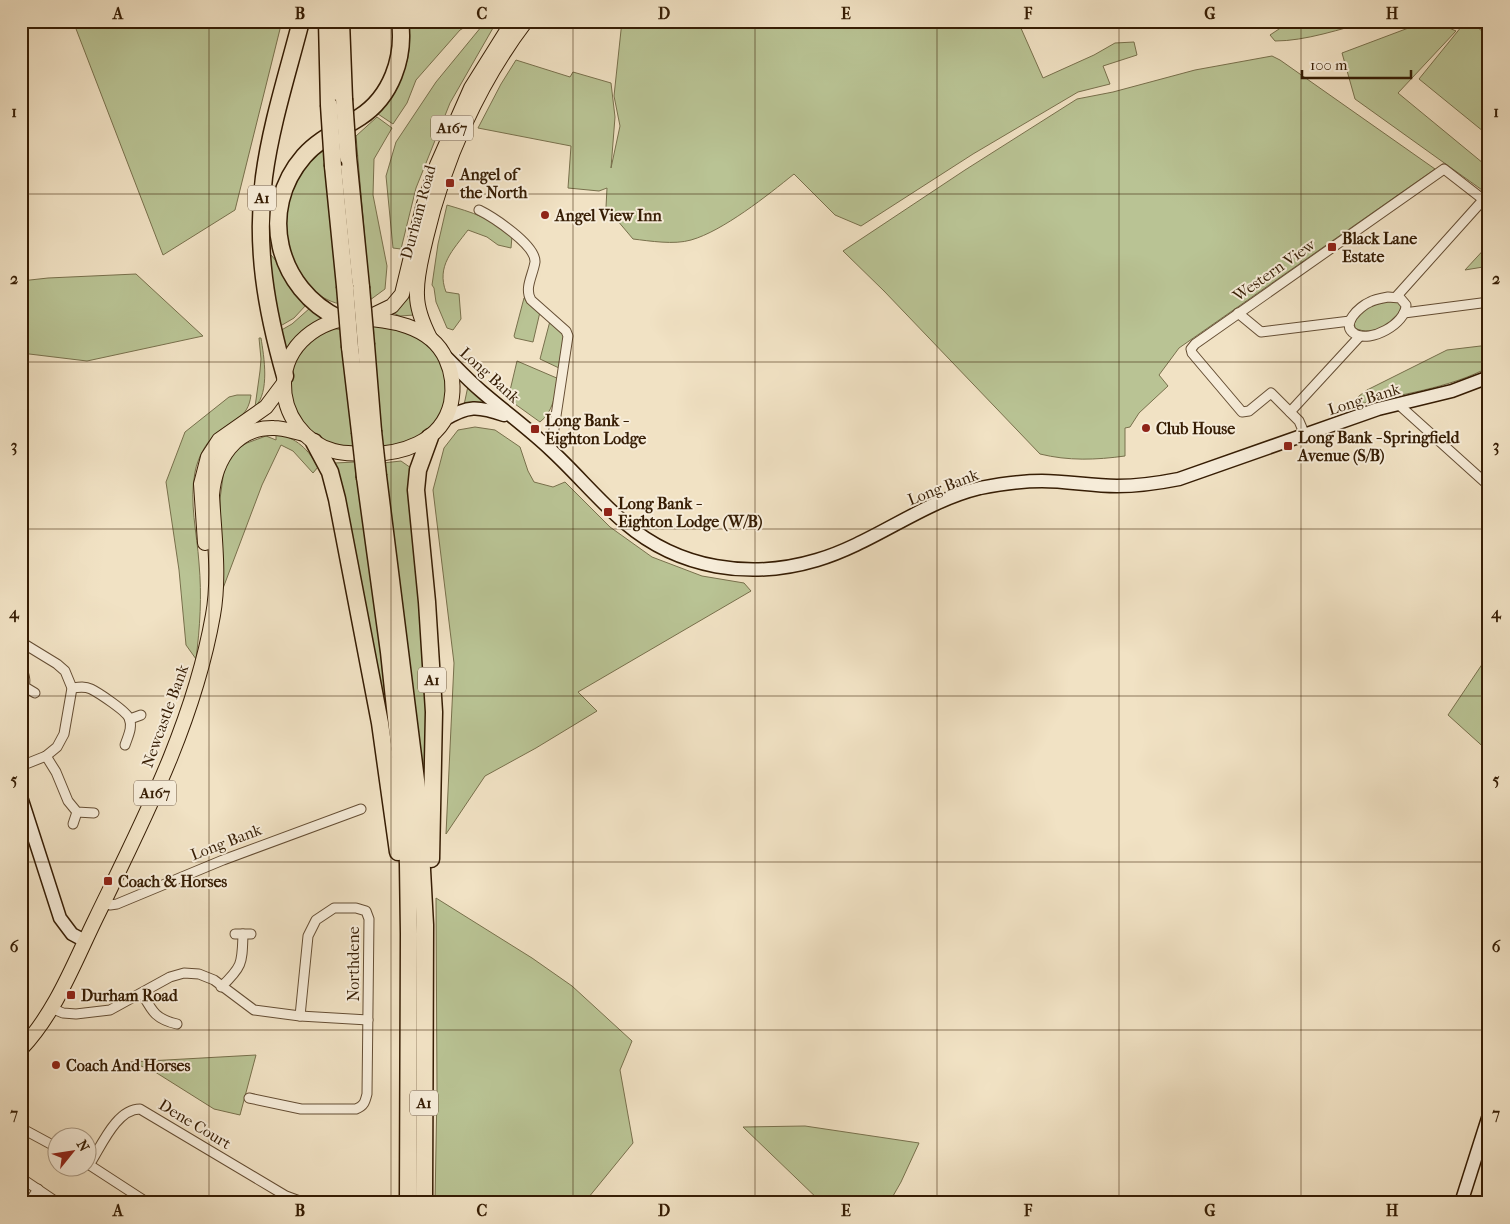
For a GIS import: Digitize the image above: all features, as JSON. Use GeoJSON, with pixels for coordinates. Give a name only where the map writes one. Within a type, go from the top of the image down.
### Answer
{"type":"FeatureCollection","features":[{"type":"Feature","properties":{"kind":"highway","name":"A1"},"geometry":{"type":"LineString","coordinates":[[284,380],[272,330],[264,280],[261,254],[262,200],[270,143],[301,21]]}},
{"type":"Feature","properties":{"kind":"highway","name":"A1"},"geometry":{"type":"LineString","coordinates":[[327,21],[336,102],[348,157],[353,286],[358,346],[404,793],[409,934],[408,1203]]}},
{"type":"Feature","properties":{"kind":"highway","name":"A1"},"geometry":{"type":"LineString","coordinates":[[341,21],[333,166],[353,286]]}},
{"type":"Feature","properties":{"kind":"highway","name":"A1"},"geometry":{"type":"LineString","coordinates":[[340,319],[313,302],[290,273],[281,249],[279,237],[281,199],[290,176],[304,156],[323,139],[361,117],[386,91],[396,70],[399,58],[402,35],[400,21]]}},
{"type":"Feature","properties":{"kind":"highway","name":"A1"},"geometry":{"type":"LineString","coordinates":[[425,925],[432,846],[434,712],[416,480],[430,437]]}},
{"type":"Feature","properties":{"kind":"highway","name":"A1"},"geometry":{"type":"LineString","coordinates":[[309,438],[330,472],[338,499],[380,723],[409,934]]}},
{"type":"Feature","properties":{"kind":"highway","name":"A1"},"geometry":{"type":"LineString","coordinates":[[371,477],[418,796],[425,925],[424,1203]]}},
{"type":"Feature","properties":{"kind":"main road","name":"Durham Road"},"geometry":{"type":"LineString","coordinates":[[367,318],[392,306],[402,294],[423,207],[437,165],[471,88],[513,21]]}},
{"type":"Feature","properties":{"kind":"main road","name":"Durham Road"},"geometry":{"type":"LineString","coordinates":[[430,339],[420,315],[417,300],[417,284],[434,208],[457,142],[482,90],[526,21]]}},
{"type":"Feature","properties":{"kind":"main road","name":"A167"},"geometry":{"type":"LineString","coordinates":[[367,318],[401,324],[416,330],[430,339],[436,344],[450,368],[453,388],[450,408],[444,420],[430,437],[413,447],[370,454],[342,453],[332,451],[309,438],[290,414],[286,400],[284,380],[292,354],[302,340],[316,329],[340,319],[367,318]]}},
{"type":"Feature","properties":{"kind":"main road","name":"Long Bank"},"geometry":{"type":"LineString","coordinates":[[444,356],[469,381],[550,450],[624,523],[645,538],[691,560],[719,567],[748,570],[781,569],[831,556],[934,505],[980,488],[1035,481],[1118,486],[1163,482],[1195,474],[1378,409],[1452,391],[1489,377]]}},
{"type":"Feature","properties":{"kind":"main road","name":"Newcastle Bank"},"geometry":{"type":"LineString","coordinates":[[207,644],[208,579],[201,495],[202,475],[208,457],[220,440],[266,407],[284,380]]}},
{"type":"Feature","properties":{"kind":"main road","name":"Long Bank"},"geometry":{"type":"LineString","coordinates":[[444,420],[471,408],[488,409],[513,418]]}},
{"type":"Feature","properties":{"kind":"main road","name":"Newcastle Bank"},"geometry":{"type":"LineString","coordinates":[[51,1008],[76,961],[149,806],[191,703],[207,644],[215,598],[212,494],[213,481],[219,463],[229,448],[246,434],[254,431],[276,428],[309,438]]}},
{"type":"Feature","properties":{"kind":"main road"},"geometry":{"type":"LineString","coordinates":[[21,797],[60,918],[72,934],[85,941]]}},
{"type":"Feature","properties":{"kind":"main road","name":"A167"},"geometry":{"type":"LineString","coordinates":[[21,1049],[36,1032],[51,1008]]}},
{"type":"Feature","properties":{"kind":"main road"},"geometry":{"type":"LineString","coordinates":[[1461,1203],[1489,1115]]}},
{"type":"Feature","properties":{"kind":"street","name":"Western View"},"geometry":{"type":"LineString","coordinates":[[1290,412],[1271,393],[1249,411],[1242,412],[1192,353],[1191,349],[1195,344],[1238,313],[1444,169],[1486,202]]}},
{"type":"Feature","properties":{"kind":"street"},"geometry":{"type":"LineString","coordinates":[[1396,297],[1486,202]]}},
{"type":"Feature","properties":{"kind":"street"},"geometry":{"type":"LineString","coordinates":[[479,210],[500,221],[510,229],[532,253],[535,260],[528,288],[528,296],[566,331],[568,336],[550,450]]}},
{"type":"Feature","properties":{"kind":"street"},"geometry":{"type":"LineString","coordinates":[[1396,297],[1403,300],[1406,305],[1399,321],[1387,330],[1376,334],[1360,336],[1352,331],[1350,321],[1355,313],[1368,303],[1381,298],[1396,297]]}},
{"type":"Feature","properties":{"kind":"street"},"geometry":{"type":"LineString","coordinates":[[1404,313],[1489,302]]}},
{"type":"Feature","properties":{"kind":"street"},"geometry":{"type":"LineString","coordinates":[[1238,313],[1261,332],[1350,321]]}},
{"type":"Feature","properties":{"kind":"street"},"geometry":{"type":"LineString","coordinates":[[1305,435],[1299,421],[1290,412],[1360,336]]}},
{"type":"Feature","properties":{"kind":"street"},"geometry":{"type":"LineString","coordinates":[[1398,404],[1489,486]]}},
{"type":"Feature","properties":{"kind":"street"},"geometry":{"type":"LineString","coordinates":[[21,654],[24,644],[58,664],[65,671],[72,688],[64,734],[57,747],[46,756],[21,766]]}},
{"type":"Feature","properties":{"kind":"street"},"geometry":{"type":"LineString","coordinates":[[21,666],[25,679],[23,689],[35,693]]}},
{"type":"Feature","properties":{"kind":"street"},"geometry":{"type":"LineString","coordinates":[[72,688],[81,686],[91,689],[124,713],[130,720],[130,732],[125,745]]}},
{"type":"Feature","properties":{"kind":"street"},"geometry":{"type":"LineString","coordinates":[[130,720],[141,715]]}},
{"type":"Feature","properties":{"kind":"street"},"geometry":{"type":"LineString","coordinates":[[46,756],[56,772],[68,801],[76,812]]}},
{"type":"Feature","properties":{"kind":"street","name":"Long Bank"},"geometry":{"type":"LineString","coordinates":[[104,902],[113,905],[118,904],[222,860],[361,809]]}},
{"type":"Feature","properties":{"kind":"street"},"geometry":{"type":"LineString","coordinates":[[76,812],[94,813]]}},
{"type":"Feature","properties":{"kind":"street"},"geometry":{"type":"LineString","coordinates":[[73,824],[76,812]]}},
{"type":"Feature","properties":{"kind":"street","name":"Northdene"},"geometry":{"type":"LineString","coordinates":[[249,1098],[301,1109],[356,1109],[365,1102],[367,1094],[369,919],[366,911],[356,908],[334,908],[316,920],[308,936],[300,1016]]}},
{"type":"Feature","properties":{"kind":"street"},"geometry":{"type":"LineString","coordinates":[[222,986],[236,973],[240,966],[243,934]]}},
{"type":"Feature","properties":{"kind":"street","name":"Northdene"},"geometry":{"type":"LineString","coordinates":[[51,1008],[68,1014],[110,1010],[170,977],[184,973],[199,974],[214,980],[254,1010],[300,1016],[368,1020]]}},
{"type":"Feature","properties":{"kind":"street"},"geometry":{"type":"LineString","coordinates":[[142,993],[157,1017],[177,1024]]}},
{"type":"Feature","properties":{"kind":"street","name":"Dene Court"},"geometry":{"type":"LineString","coordinates":[[98,1150],[119,1117],[132,1109],[140,1109],[286,1196],[305,1203]]}},
{"type":"Feature","properties":{"kind":"street"},"geometry":{"type":"LineString","coordinates":[[21,1128],[48,1143]]}},
{"type":"Feature","properties":{"kind":"street"},"geometry":{"type":"LineString","coordinates":[[98,1171],[148,1203]]}},
{"type":"Feature","properties":{"kind":"street"},"geometry":{"type":"LineString","coordinates":[[21,1178],[58,1203]]}},
{"type":"Feature","properties":{"kind":"street"},"geometry":{"type":"LineString","coordinates":[[29,1203],[38,1189]]}},
{"type":"Feature","properties":{"kind":"green space"},"geometry":{"type":"Polygon","coordinates":[[[73,21],[282,21],[235,210],[163,255],[73,21]]]}},
{"type":"Feature","properties":{"kind":"green space"},"geometry":{"type":"Polygon","coordinates":[[[408,21],[476,21],[460,30],[416,80],[407,103],[393,124],[378,114],[393,93],[404,71],[409,47],[408,21]]]}},
{"type":"Feature","properties":{"kind":"green space"},"geometry":{"type":"Polygon","coordinates":[[[486,21],[497,21],[450,103],[416,188],[401,249],[393,248],[386,176],[396,142],[436,82],[486,21]]]}},
{"type":"Feature","properties":{"kind":"green space"},"geometry":{"type":"Polygon","coordinates":[[[622,21],[1003,21],[1020,26],[1043,78],[1094,55],[1115,43],[1134,42],[1137,55],[1103,66],[1110,84],[1078,92],[973,154],[861,226],[835,215],[794,174],[745,212],[717,229],[691,240],[662,242],[633,239],[606,207],[607,188],[599,191],[568,188],[571,146],[478,128],[516,60],[570,77],[573,72],[611,83],[615,117],[611,168],[620,126],[614,96],[622,21]]]}},
{"type":"Feature","properties":{"kind":"green space"},"geometry":{"type":"Polygon","coordinates":[[[1291,21],[1371,21],[1311,37],[1275,41],[1270,35],[1291,21]]]}},
{"type":"Feature","properties":{"kind":"green space"},"geometry":{"type":"Polygon","coordinates":[[[1427,21],[1433,21],[1456,31],[1398,93],[1489,168],[1489,195],[1355,99],[1342,53],[1427,21]]]}},
{"type":"Feature","properties":{"kind":"green space"},"geometry":{"type":"Polygon","coordinates":[[[1466,21],[1470,21],[1489,37],[1489,136],[1419,79],[1466,21]]]}},
{"type":"Feature","properties":{"kind":"green space"},"geometry":{"type":"Polygon","coordinates":[[[1272,56],[1435,169],[1179,348],[1159,375],[1168,386],[1139,413],[1130,427],[1125,428],[1125,456],[1082,459],[1040,454],[884,291],[843,251],[1077,99],[1113,92],[1195,70],[1272,56]]]}},
{"type":"Feature","properties":{"kind":"green space"},"geometry":{"type":"Polygon","coordinates":[[[377,117],[392,128],[374,159],[373,195],[387,266],[385,289],[370,300],[356,136],[377,117]]]}},
{"type":"Feature","properties":{"kind":"green space"},"geometry":{"type":"Polygon","coordinates":[[[325,146],[340,304],[323,297],[309,287],[298,272],[286,238],[285,219],[287,201],[293,184],[311,159],[325,146]]]}},
{"type":"Feature","properties":{"kind":"green space"},"geometry":{"type":"Polygon","coordinates":[[[447,205],[473,213],[490,221],[512,236],[511,248],[498,245],[487,237],[468,230],[452,252],[445,266],[443,283],[446,292],[459,294],[461,319],[453,330],[447,328],[436,302],[432,285],[438,244],[447,205]]]}},
{"type":"Feature","properties":{"kind":"green space"},"geometry":{"type":"Polygon","coordinates":[[[1489,244],[1489,266],[1465,270],[1489,244]]]}},
{"type":"Feature","properties":{"kind":"green space"},"geometry":{"type":"Polygon","coordinates":[[[271,255],[277,262],[289,285],[306,305],[294,318],[277,328],[269,261],[271,255]]]}},
{"type":"Feature","properties":{"kind":"green space"},"geometry":{"type":"Polygon","coordinates":[[[412,269],[414,315],[400,316],[391,312],[412,269]]]}},
{"type":"Feature","properties":{"kind":"green space"},"geometry":{"type":"Polygon","coordinates":[[[136,274],[203,336],[87,361],[21,353],[21,281],[136,274]]]}},
{"type":"Feature","properties":{"kind":"green space"},"geometry":{"type":"Polygon","coordinates":[[[524,298],[540,312],[533,342],[515,338],[514,336],[524,298]]]}},
{"type":"Feature","properties":{"kind":"green space"},"geometry":{"type":"Polygon","coordinates":[[[1396,300],[1402,305],[1400,312],[1391,323],[1377,330],[1369,331],[1355,328],[1357,315],[1362,311],[1368,307],[1396,300]]]}},
{"type":"Feature","properties":{"kind":"green space"},"geometry":{"type":"Polygon","coordinates":[[[310,308],[324,318],[285,356],[278,332],[292,324],[310,308]]]}},
{"type":"Feature","properties":{"kind":"green space"},"geometry":{"type":"Polygon","coordinates":[[[550,321],[565,336],[559,368],[540,359],[550,321]]]}},
{"type":"Feature","properties":{"kind":"green space"},"geometry":{"type":"Polygon","coordinates":[[[372,326],[405,331],[416,336],[436,354],[442,366],[447,392],[445,405],[431,429],[415,440],[382,447],[372,326]]]}},
{"type":"Feature","properties":{"kind":"green space"},"geometry":{"type":"Polygon","coordinates":[[[331,328],[342,330],[354,448],[332,446],[315,437],[295,415],[289,388],[293,364],[307,342],[331,328]]]}},
{"type":"Feature","properties":{"kind":"green space"},"geometry":{"type":"Polygon","coordinates":[[[259,338],[261,338],[265,374],[263,393],[255,407],[261,359],[259,338]]]}},
{"type":"Feature","properties":{"kind":"green space"},"geometry":{"type":"Polygon","coordinates":[[[1489,345],[1489,367],[1474,374],[1441,386],[1355,405],[1359,396],[1367,390],[1447,350],[1489,345]]]}},
{"type":"Feature","properties":{"kind":"green space"},"geometry":{"type":"Polygon","coordinates":[[[517,361],[559,379],[551,408],[540,422],[508,399],[517,361]]]}},
{"type":"Feature","properties":{"kind":"green space"},"geometry":{"type":"Polygon","coordinates":[[[468,386],[499,410],[464,405],[468,386]]]}},
{"type":"Feature","properties":{"kind":"green space"},"geometry":{"type":"Polygon","coordinates":[[[251,395],[247,409],[239,418],[223,428],[206,445],[196,466],[193,483],[193,506],[200,575],[196,659],[186,645],[179,570],[166,482],[185,432],[229,397],[251,395]]]}},
{"type":"Feature","properties":{"kind":"green space"},"geometry":{"type":"Polygon","coordinates":[[[475,427],[495,430],[520,447],[534,482],[553,487],[565,482],[610,527],[652,557],[702,576],[744,583],[751,591],[578,692],[597,711],[485,776],[446,834],[454,663],[433,490],[444,448],[458,430],[475,427]]]}},
{"type":"Feature","properties":{"kind":"green space"},"geometry":{"type":"Polygon","coordinates":[[[276,434],[296,441],[306,450],[318,467],[313,473],[293,451],[281,445],[262,485],[222,591],[220,499],[224,470],[237,449],[266,436],[276,440],[276,434]]]}},
{"type":"Feature","properties":{"kind":"green space"},"geometry":{"type":"Polygon","coordinates":[[[401,461],[411,468],[427,682],[425,834],[383,463],[401,461]]]}},
{"type":"Feature","properties":{"kind":"green space"},"geometry":{"type":"Polygon","coordinates":[[[355,462],[356,480],[359,480],[395,770],[333,465],[335,463],[355,462]]]}},
{"type":"Feature","properties":{"kind":"green space"},"geometry":{"type":"Polygon","coordinates":[[[1489,654],[1489,752],[1448,715],[1489,654]]]}},
{"type":"Feature","properties":{"kind":"green space"},"geometry":{"type":"Polygon","coordinates":[[[436,898],[532,958],[572,986],[632,1041],[620,1070],[633,1143],[584,1203],[435,1203],[437,1091],[436,898]]]}},
{"type":"Feature","properties":{"kind":"green space"},"geometry":{"type":"Polygon","coordinates":[[[256,1055],[240,1115],[214,1109],[152,1070],[130,1062],[256,1055]]]}},
{"type":"Feature","properties":{"kind":"green space"},"geometry":{"type":"Polygon","coordinates":[[[805,1126],[919,1143],[889,1203],[822,1203],[743,1127],[805,1126]]]}},
{"type":"Feature","properties":{"kind":"place","name":"Angel of the North"},"geometry":{"type":"Point","coordinates":[450,183]}},
{"type":"Feature","properties":{"kind":"place","name":"Angel View Inn"},"geometry":{"type":"Point","coordinates":[545,215]}},
{"type":"Feature","properties":{"kind":"place","name":"Black Lane Estate"},"geometry":{"type":"Point","coordinates":[1332,247]}},
{"type":"Feature","properties":{"kind":"place","name":"Club House"},"geometry":{"type":"Point","coordinates":[1146,428]}},
{"type":"Feature","properties":{"kind":"place","name":"Long Bank - Eighton Lodge"},"geometry":{"type":"Point","coordinates":[535,429]}},
{"type":"Feature","properties":{"kind":"place","name":"Long Bank - Springfield Avenue (S/B)"},"geometry":{"type":"Point","coordinates":[1288,446]}},
{"type":"Feature","properties":{"kind":"place","name":"Long Bank - Eighton Lodge (W/B)"},"geometry":{"type":"Point","coordinates":[608,512]}},
{"type":"Feature","properties":{"kind":"place","name":"Coach & Horses"},"geometry":{"type":"Point","coordinates":[108,881]}},
{"type":"Feature","properties":{"kind":"place","name":"Durham Road"},"geometry":{"type":"Point","coordinates":[71,995]}},
{"type":"Feature","properties":{"kind":"place","name":"Coach And Horses"},"geometry":{"type":"Point","coordinates":[56,1065]}}]}
